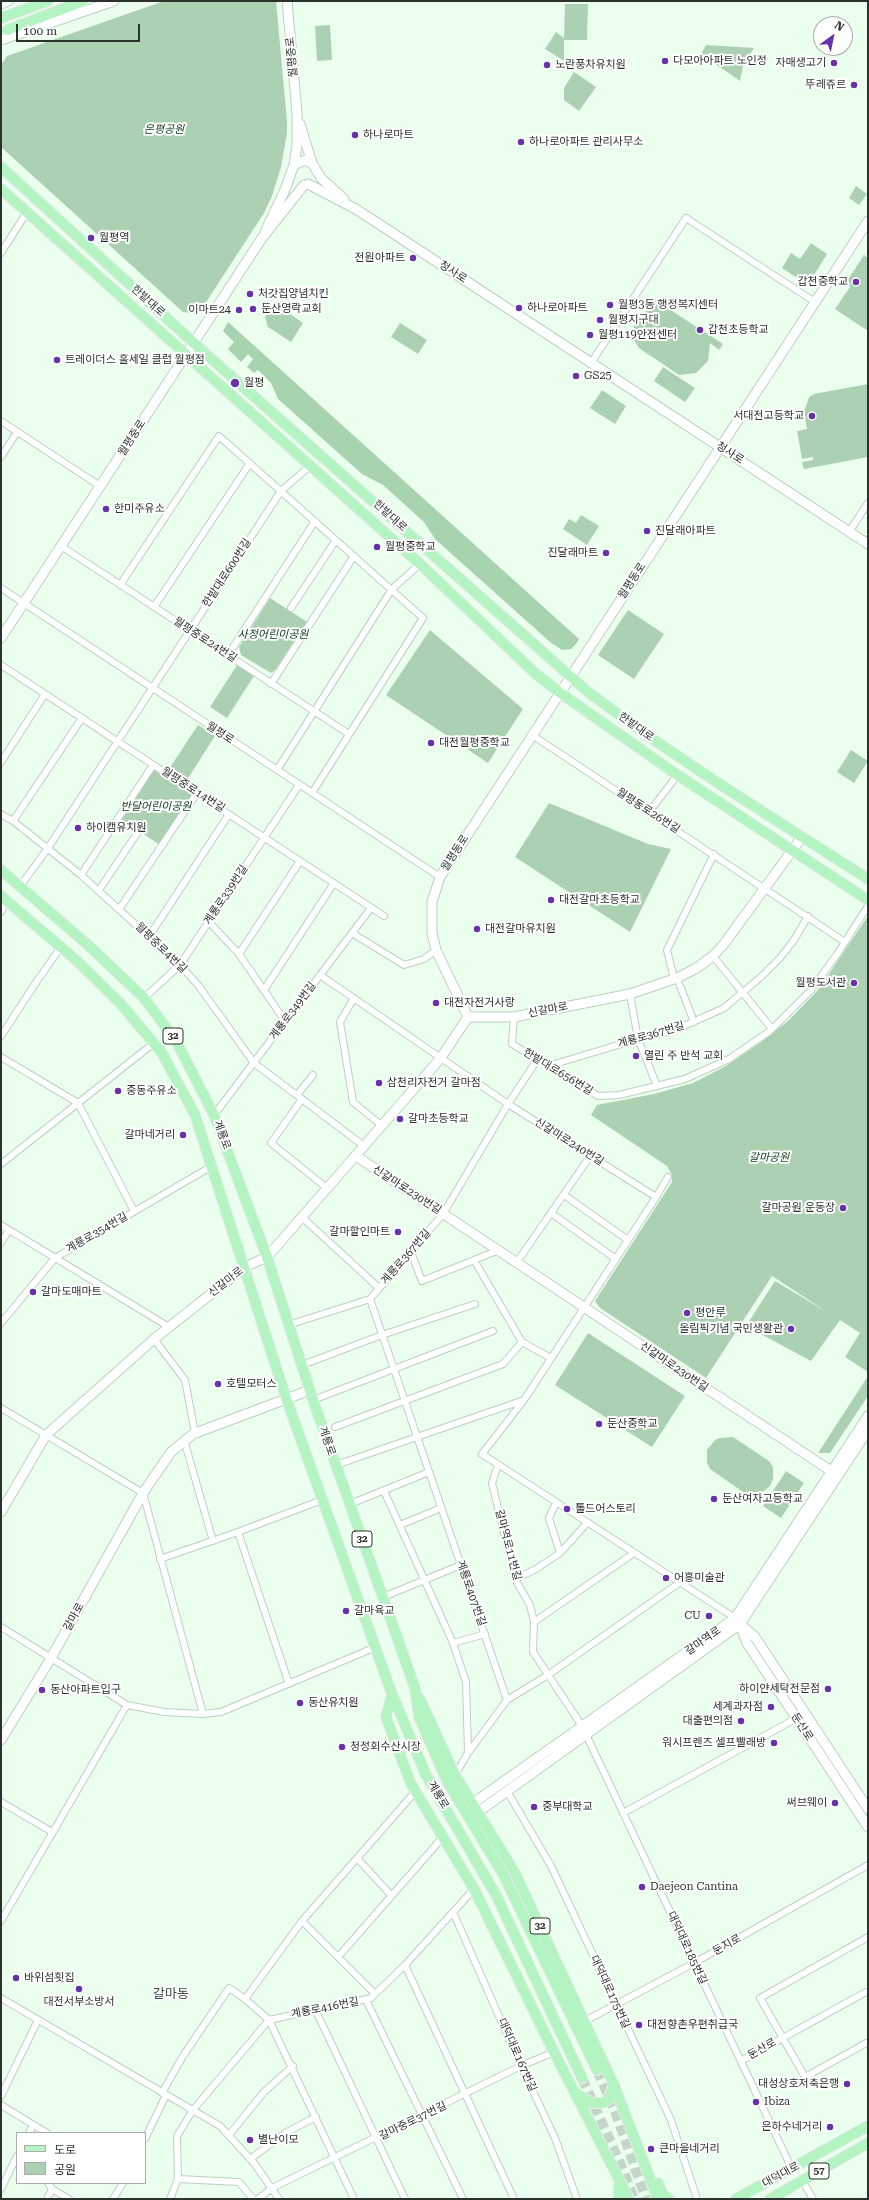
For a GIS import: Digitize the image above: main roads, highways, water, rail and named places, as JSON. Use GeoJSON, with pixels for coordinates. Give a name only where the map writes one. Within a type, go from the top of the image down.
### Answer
{"type":"FeatureCollection","features":[{"type":"Feature","properties":{"kind":"main road"},"geometry":{"type":"LineString","coordinates":[[1,18],[48,1]]}},
{"type":"Feature","properties":{"kind":"main road"},"geometry":{"type":"LineString","coordinates":[[4,36],[83,1]]}},
{"type":"Feature","properties":{"kind":"main road","name":"한밭대로"},"geometry":{"type":"LineString","coordinates":[[1,167],[194,343],[588,692],[648,736],[868,879]]}},
{"type":"Feature","properties":{"kind":"main road","name":"한밭대로"},"geometry":{"type":"LineString","coordinates":[[1,188],[186,356],[311,465],[420,564],[536,674],[559,692],[676,774],[868,900]]}},
{"type":"Feature","properties":{"kind":"main road","name":"계룡로"},"geometry":{"type":"LineString","coordinates":[[1,870],[21,885],[144,998],[176,1041],[214,1114],[267,1257],[311,1395],[416,1688],[419,1717],[448,1783],[503,1874],[597,2070]]}},
{"type":"Feature","properties":{"kind":"main road","name":"계룡로"},"geometry":{"type":"LineString","coordinates":[[4,899],[61,948],[120,1003],[162,1053],[195,1115],[286,1398],[392,1694],[426,1775],[496,1895],[582,2078]]}},
{"type":"Feature","properties":{"kind":"main road","name":"32"},"geometry":{"type":"LineString","coordinates":[[416,1688],[455,1775],[515,1873],[614,2086],[649,2172],[658,2199]]}},
{"type":"Feature","properties":{"kind":"main road"},"geometry":{"type":"LineString","coordinates":[[392,1694],[386,1717],[415,1792],[474,1889],[554,2052],[604,2147],[629,2199]]}},
{"type":"Feature","properties":{"kind":"main road"},"geometry":{"type":"LineString","coordinates":[[575,2093],[592,2103],[602,2103],[608,2100],[614,2086]]}},
{"type":"Feature","properties":{"kind":"main road","name":"대덕대로"},"geometry":{"type":"LineString","coordinates":[[736,2199],[868,2126]]}},
{"type":"Feature","properties":{"kind":"main road","name":"대덕대로"},"geometry":{"type":"LineString","coordinates":[[770,2199],[868,2143]]}},
{"type":"Feature","properties":{"kind":"main road"},"geometry":{"type":"LineString","coordinates":[[604,2147],[623,2199]]}},
{"type":"Feature","properties":{"kind":"main road"},"geometry":{"type":"LineString","coordinates":[[649,2172],[656,2178],[662,2192],[669,2199]]}},
{"type":"Feature","properties":{"kind":"main road"},"geometry":{"type":"LineString","coordinates":[[619,2186],[620,2199]]}},
{"type":"Feature","properties":{"kind":"tunnel"},"geometry":{"type":"LineString","coordinates":[[597,2070],[615,2111],[646,2199]]}},
{"type":"Feature","properties":{"kind":"tunnel"},"geometry":{"type":"LineString","coordinates":[[582,2078],[624,2172],[634,2199]]}},
{"type":"Feature","properties":{"kind":"place","name":"다모아아파트 노인정"},"geometry":{"type":"Point","coordinates":[665,61]}},
{"type":"Feature","properties":{"kind":"place","name":"자매생고기"},"geometry":{"type":"Point","coordinates":[834,63]}},
{"type":"Feature","properties":{"kind":"place","name":"노란풍차유치원"},"geometry":{"type":"Point","coordinates":[547,65]}},
{"type":"Feature","properties":{"kind":"place","name":"뚜레쥬르"},"geometry":{"type":"Point","coordinates":[854,85]}},
{"type":"Feature","properties":{"kind":"place","name":"하나로마트"},"geometry":{"type":"Point","coordinates":[355,135]}},
{"type":"Feature","properties":{"kind":"place","name":"하나로아파트 관리사무소"},"geometry":{"type":"Point","coordinates":[521,142]}},
{"type":"Feature","properties":{"kind":"place","name":"월평역"},"geometry":{"type":"Point","coordinates":[91,238]}},
{"type":"Feature","properties":{"kind":"place","name":"전원아파트"},"geometry":{"type":"Point","coordinates":[413,258]}},
{"type":"Feature","properties":{"kind":"place","name":"갑천중학교"},"geometry":{"type":"Point","coordinates":[856,282]}},
{"type":"Feature","properties":{"kind":"place","name":"처갓집양념치킨"},"geometry":{"type":"Point","coordinates":[250,294]}},
{"type":"Feature","properties":{"kind":"place","name":"월평3동 행정복지센터"},"geometry":{"type":"Point","coordinates":[610,305]}},
{"type":"Feature","properties":{"kind":"place","name":"하나로아파트"},"geometry":{"type":"Point","coordinates":[519,308]}},
{"type":"Feature","properties":{"kind":"place","name":"둔산영락교회"},"geometry":{"type":"Point","coordinates":[253,309]}},
{"type":"Feature","properties":{"kind":"place","name":"이마트24"},"geometry":{"type":"Point","coordinates":[239,310]}},
{"type":"Feature","properties":{"kind":"place","name":"월평지구대"},"geometry":{"type":"Point","coordinates":[600,320]}},
{"type":"Feature","properties":{"kind":"place","name":"갑천초등학교"},"geometry":{"type":"Point","coordinates":[700,330]}},
{"type":"Feature","properties":{"kind":"place","name":"월평119안전센터"},"geometry":{"type":"Point","coordinates":[590,335]}},
{"type":"Feature","properties":{"kind":"place","name":"트레이더스 홀세일 클럽 월평점"},"geometry":{"type":"Point","coordinates":[57,360]}},
{"type":"Feature","properties":{"kind":"place","name":"GS25"},"geometry":{"type":"Point","coordinates":[576,376]}},
{"type":"Feature","properties":{"kind":"place","name":"월평"},"geometry":{"type":"Point","coordinates":[235,383]}},
{"type":"Feature","properties":{"kind":"place","name":"서대전고등학교"},"geometry":{"type":"Point","coordinates":[812,416]}},
{"type":"Feature","properties":{"kind":"place","name":"한미주유소"},"geometry":{"type":"Point","coordinates":[106,509]}},
{"type":"Feature","properties":{"kind":"place","name":"진달래아파트"},"geometry":{"type":"Point","coordinates":[647,531]}},
{"type":"Feature","properties":{"kind":"place","name":"월평중학교"},"geometry":{"type":"Point","coordinates":[377,547]}},
{"type":"Feature","properties":{"kind":"place","name":"진달래마트"},"geometry":{"type":"Point","coordinates":[606,553]}},
{"type":"Feature","properties":{"kind":"place","name":"대전월평중학교"},"geometry":{"type":"Point","coordinates":[431,743]}},
{"type":"Feature","properties":{"kind":"place","name":"하이캠유치원"},"geometry":{"type":"Point","coordinates":[78,828]}},
{"type":"Feature","properties":{"kind":"place","name":"대전갈마초등학교"},"geometry":{"type":"Point","coordinates":[551,900]}},
{"type":"Feature","properties":{"kind":"place","name":"대전갈마유치원"},"geometry":{"type":"Point","coordinates":[477,929]}},
{"type":"Feature","properties":{"kind":"place","name":"월평도서관"},"geometry":{"type":"Point","coordinates":[854,983]}},
{"type":"Feature","properties":{"kind":"place","name":"대전자전거사랑"},"geometry":{"type":"Point","coordinates":[436,1003]}},
{"type":"Feature","properties":{"kind":"place","name":"열린 주 반석 교회"},"geometry":{"type":"Point","coordinates":[636,1056]}},
{"type":"Feature","properties":{"kind":"place","name":"삼천리자전거 갈마점"},"geometry":{"type":"Point","coordinates":[379,1083]}},
{"type":"Feature","properties":{"kind":"place","name":"중동주유소"},"geometry":{"type":"Point","coordinates":[118,1091]}},
{"type":"Feature","properties":{"kind":"place","name":"갈마초등학교"},"geometry":{"type":"Point","coordinates":[400,1119]}},
{"type":"Feature","properties":{"kind":"place","name":"갈마네거리"},"geometry":{"type":"Point","coordinates":[183,1135]}},
{"type":"Feature","properties":{"kind":"place","name":"갈마공원 운동장"},"geometry":{"type":"Point","coordinates":[843,1208]}},
{"type":"Feature","properties":{"kind":"place","name":"갈마할인마트"},"geometry":{"type":"Point","coordinates":[398,1232]}},
{"type":"Feature","properties":{"kind":"place","name":"갈마도매마트"},"geometry":{"type":"Point","coordinates":[33,1292]}},
{"type":"Feature","properties":{"kind":"place","name":"평안루"},"geometry":{"type":"Point","coordinates":[687,1313]}},
{"type":"Feature","properties":{"kind":"place","name":"올림픽기념 국민생활관"},"geometry":{"type":"Point","coordinates":[791,1329]}},
{"type":"Feature","properties":{"kind":"place","name":"호텔모터스"},"geometry":{"type":"Point","coordinates":[218,1384]}},
{"type":"Feature","properties":{"kind":"place","name":"둔산중학교"},"geometry":{"type":"Point","coordinates":[599,1424]}},
{"type":"Feature","properties":{"kind":"place","name":"둔산여자고등학교"},"geometry":{"type":"Point","coordinates":[714,1499]}},
{"type":"Feature","properties":{"kind":"place","name":"톨드어스토리"},"geometry":{"type":"Point","coordinates":[567,1509]}},
{"type":"Feature","properties":{"kind":"place","name":"어흥미술관"},"geometry":{"type":"Point","coordinates":[666,1578]}},
{"type":"Feature","properties":{"kind":"place","name":"갈마육교"},"geometry":{"type":"Point","coordinates":[346,1611]}},
{"type":"Feature","properties":{"kind":"place","name":"CU"},"geometry":{"type":"Point","coordinates":[709,1616]}},
{"type":"Feature","properties":{"kind":"place","name":"하이얀세탁전문점"},"geometry":{"type":"Point","coordinates":[828,1689]}},
{"type":"Feature","properties":{"kind":"place","name":"동산아파트입구"},"geometry":{"type":"Point","coordinates":[42,1690]}},
{"type":"Feature","properties":{"kind":"place","name":"동산유치원"},"geometry":{"type":"Point","coordinates":[300,1703]}},
{"type":"Feature","properties":{"kind":"place","name":"세계과자점"},"geometry":{"type":"Point","coordinates":[771,1707]}},
{"type":"Feature","properties":{"kind":"place","name":"대출편의점"},"geometry":{"type":"Point","coordinates":[741,1721]}},
{"type":"Feature","properties":{"kind":"place","name":"워시프렌즈 셀프빨래방"},"geometry":{"type":"Point","coordinates":[774,1743]}},
{"type":"Feature","properties":{"kind":"place","name":"청정회수산시장"},"geometry":{"type":"Point","coordinates":[342,1747]}},
{"type":"Feature","properties":{"kind":"place","name":"써브웨이"},"geometry":{"type":"Point","coordinates":[835,1803]}},
{"type":"Feature","properties":{"kind":"place","name":"중부대학교"},"geometry":{"type":"Point","coordinates":[534,1807]}},
{"type":"Feature","properties":{"kind":"place","name":"Daejeon Cantina"},"geometry":{"type":"Point","coordinates":[642,1887]}},
{"type":"Feature","properties":{"kind":"place","name":"바위섬횟집"},"geometry":{"type":"Point","coordinates":[16,1978]}},
{"type":"Feature","properties":{"kind":"place","name":"대전서부소방서"},"geometry":{"type":"Point","coordinates":[79,1989]}},
{"type":"Feature","properties":{"kind":"place","name":"대전향촌우편취급국"},"geometry":{"type":"Point","coordinates":[639,2025]}},
{"type":"Feature","properties":{"kind":"place","name":"대성상호저축은행"},"geometry":{"type":"Point","coordinates":[847,2084]}},
{"type":"Feature","properties":{"kind":"place","name":"Ibiza"},"geometry":{"type":"Point","coordinates":[756,2102]}},
{"type":"Feature","properties":{"kind":"place","name":"은하수네거리"},"geometry":{"type":"Point","coordinates":[830,2127]}},
{"type":"Feature","properties":{"kind":"place","name":"별난이모"},"geometry":{"type":"Point","coordinates":[250,2140]}},
{"type":"Feature","properties":{"kind":"place","name":"큰마을네거리"},"geometry":{"type":"Point","coordinates":[651,2149]}},
{"type":"Feature","properties":{"kind":"district","name":"갈마동"},"geometry":{"type":"Point","coordinates":[171,1994]}},
{"type":"Feature","properties":{"kind":"park label","name":"은평공원"},"geometry":{"type":"Point","coordinates":[164,130]}},
{"type":"Feature","properties":{"kind":"park label","name":"사정어린이공원"},"geometry":{"type":"Point","coordinates":[273,635]}},
{"type":"Feature","properties":{"kind":"park label","name":"반달어린이공원"},"geometry":{"type":"Point","coordinates":[156,807]}},
{"type":"Feature","properties":{"kind":"park label","name":"갈마공원"},"geometry":{"type":"Point","coordinates":[769,1158]}}]}
